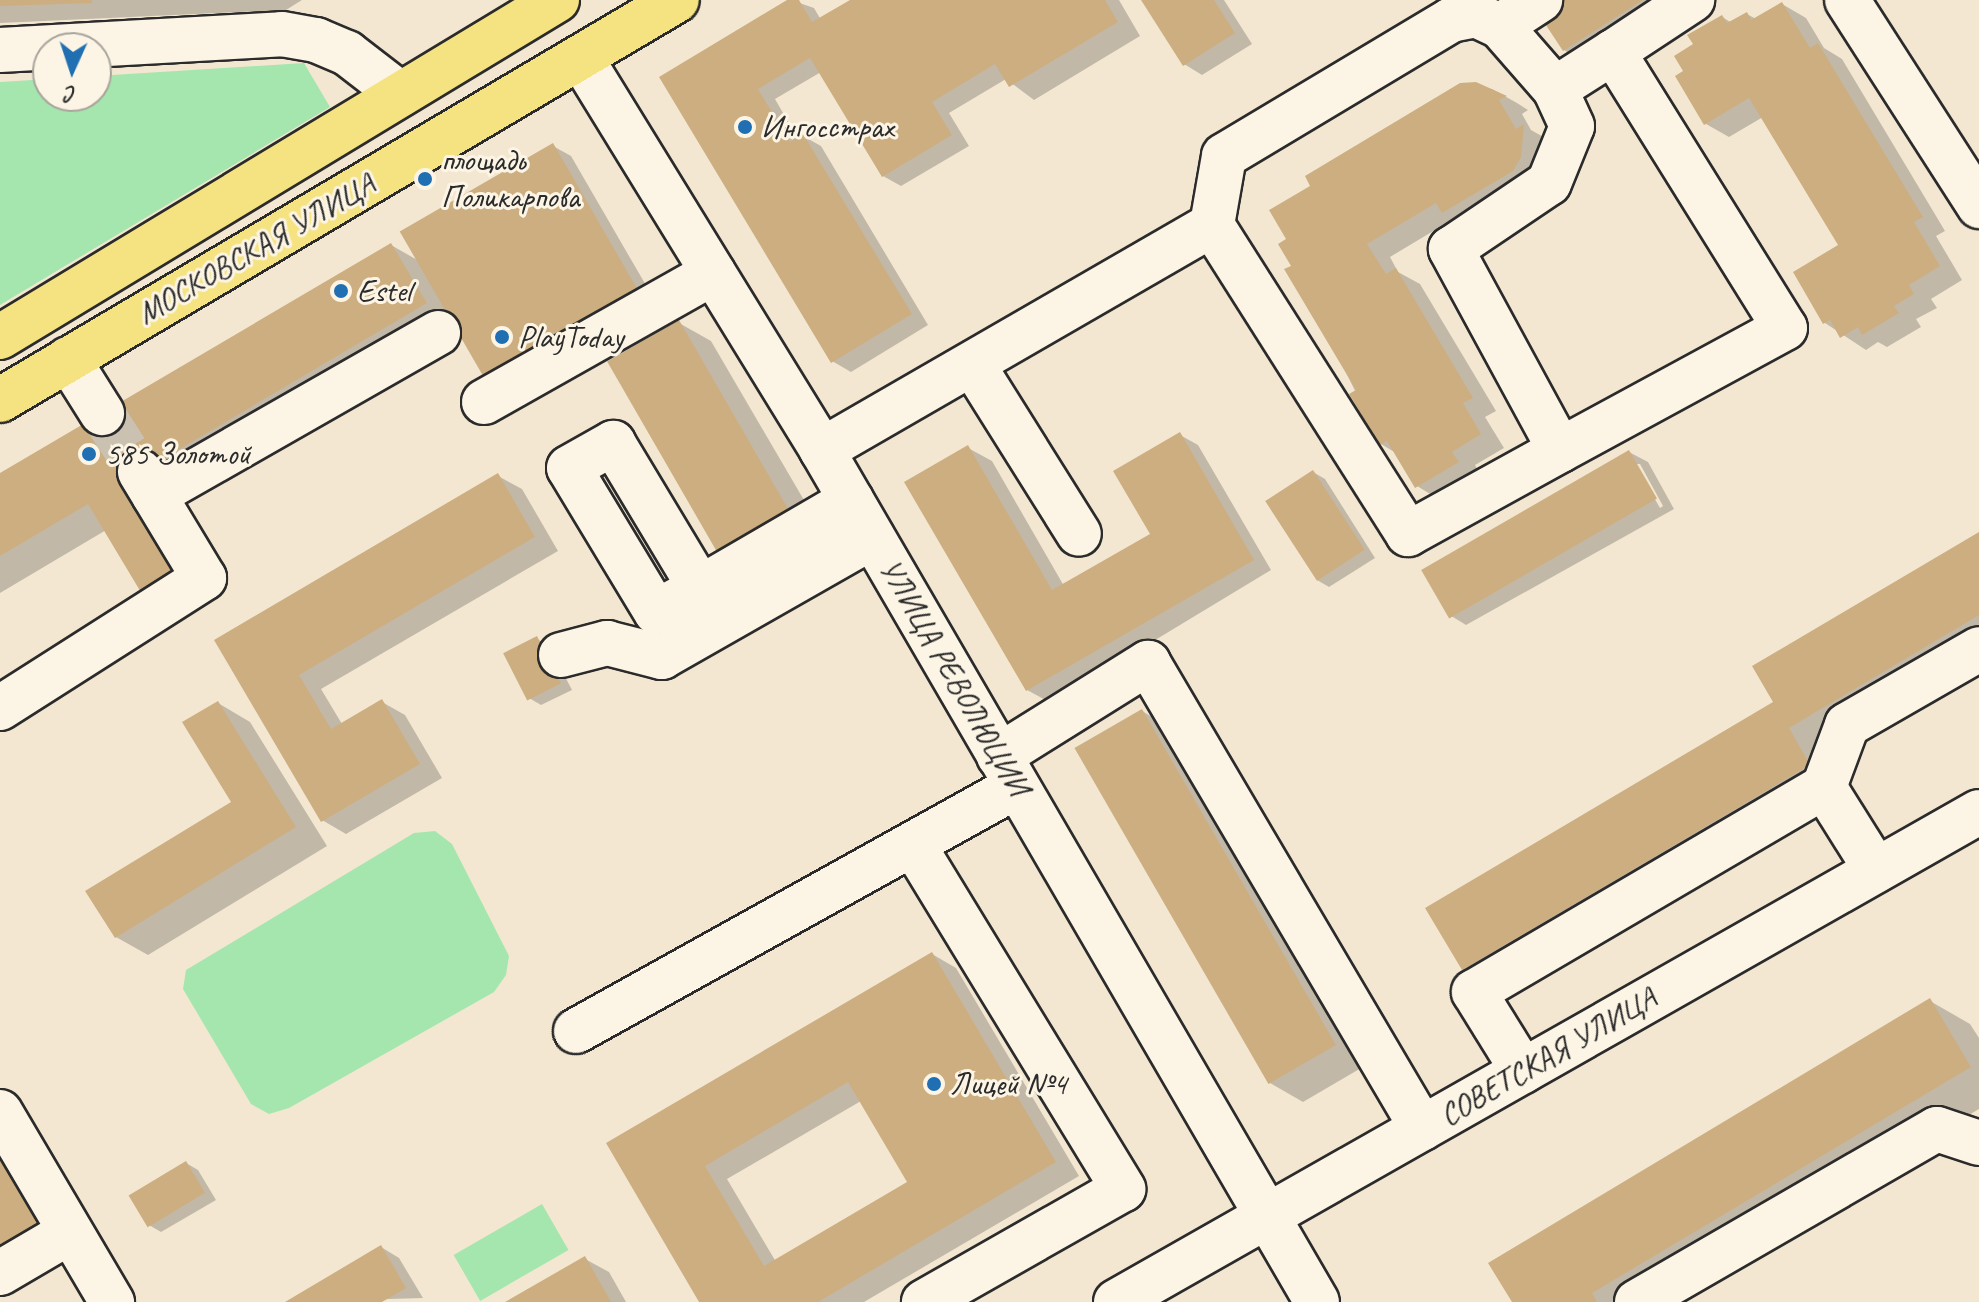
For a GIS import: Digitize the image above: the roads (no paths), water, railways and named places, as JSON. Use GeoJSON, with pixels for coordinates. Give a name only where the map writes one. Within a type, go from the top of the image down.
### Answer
{"type":"FeatureCollection","features":[{"type":"Feature","properties":{"kind":"main road","name":"МОСКОВСКАЯ УЛИЦА"},"geometry":{"type":"LineString","coordinates":[[0,400],[677,0]]}},
{"type":"Feature","properties":{"kind":"main road","name":"МОСКОВСКАЯ УЛИЦА"},"geometry":{"type":"LineString","coordinates":[[0,337],[550,2]]}},
{"type":"Feature","properties":{"kind":"main road"},"geometry":{"type":"LineString","coordinates":[[550,2],[581,58]]}},
{"type":"Feature","properties":{"kind":"street"},"geometry":{"type":"LineString","coordinates":[[1500,26],[1540,0]]}},
{"type":"Feature","properties":{"kind":"street"},"geometry":{"type":"LineString","coordinates":[[1555,89],[1692,0]]}},
{"type":"Feature","properties":{"kind":"street"},"geometry":{"type":"LineString","coordinates":[[1847,0],[1979,206]]}},
{"type":"Feature","properties":{"kind":"street"},"geometry":{"type":"LineString","coordinates":[[1560,450],[1451,249],[1549,183],[1572,126],[1555,89],[1500,26],[1476,15],[1451,20],[1224,156],[1212,225],[1408,534],[1785,328],[1613,52]]}},
{"type":"Feature","properties":{"kind":"street"},"geometry":{"type":"LineString","coordinates":[[0,50],[282,34],[316,40],[347,53],[400,94]]}},
{"type":"Feature","properties":{"kind":"street","name":"УЛИЦА РЕВОЛЮЦИИ"},"geometry":{"type":"LineString","coordinates":[[581,58],[822,450],[1317,1302]]}},
{"type":"Feature","properties":{"kind":"street"},"geometry":{"type":"LineString","coordinates":[[822,450],[1212,225]]}},
{"type":"Feature","properties":{"kind":"street"},"geometry":{"type":"LineString","coordinates":[[484,402],[713,273]]}},
{"type":"Feature","properties":{"kind":"street"},"geometry":{"type":"LineString","coordinates":[[0,708],[204,578],[147,483],[438,333]]}},
{"type":"Feature","properties":{"kind":"street"},"geometry":{"type":"LineString","coordinates":[[68,359],[102,413]]}},
{"type":"Feature","properties":{"kind":"street"},"geometry":{"type":"LineString","coordinates":[[973,365],[1079,534]]}},
{"type":"Feature","properties":{"kind":"street"},"geometry":{"type":"LineString","coordinates":[[700,588],[862,518]]}},
{"type":"Feature","properties":{"kind":"street"},"geometry":{"type":"LineString","coordinates":[[561,655],[607,643],[662,657],[862,518]]}},
{"type":"Feature","properties":{"kind":"street"},"geometry":{"type":"LineString","coordinates":[[1523,1071],[1474,992],[1824,787],[1847,725],[1979,649]]}},
{"type":"Feature","properties":{"kind":"street"},"geometry":{"type":"LineString","coordinates":[[576,1031],[914,846],[1148,663],[1422,1128]]}},
{"type":"Feature","properties":{"kind":"street"},"geometry":{"type":"LineString","coordinates":[[1824,787],[1876,870]]}},
{"type":"Feature","properties":{"kind":"street","name":"СОВЕТСКАЯ УЛИЦА"},"geometry":{"type":"LineString","coordinates":[[1116,1302],[1979,812]]}},
{"type":"Feature","properties":{"kind":"street"},"geometry":{"type":"LineString","coordinates":[[914,846],[1123,1189],[924,1302]]}},
{"type":"Feature","properties":{"kind":"street"},"geometry":{"type":"LineString","coordinates":[[0,1112],[112,1302]]}},
{"type":"Feature","properties":{"kind":"street"},"geometry":{"type":"LineString","coordinates":[[1637,1302],[1937,1129],[1979,1143]]}},
{"type":"Feature","properties":{"kind":"street"},"geometry":{"type":"LineString","coordinates":[[0,1273],[70,1232]]}},
{"type":"Feature","properties":{"kind":"tunnel"},"geometry":{"type":"LineString","coordinates":[[102,413],[140,472]]}},
{"type":"Feature","properties":{"kind":"place","name":"Ингосстрах"},"geometry":{"type":"Point","coordinates":[745,127]}},
{"type":"Feature","properties":{"kind":"place","name":"площадь Поликарпова"},"geometry":{"type":"Point","coordinates":[425,179]}},
{"type":"Feature","properties":{"kind":"place","name":"Estel"},"geometry":{"type":"Point","coordinates":[341,291]}},
{"type":"Feature","properties":{"kind":"place","name":"PlayToday"},"geometry":{"type":"Point","coordinates":[502,337]}},
{"type":"Feature","properties":{"kind":"place","name":"585 Золотой"},"geometry":{"type":"Point","coordinates":[89,454]}},
{"type":"Feature","properties":{"kind":"place","name":"Лицей №4"},"geometry":{"type":"Point","coordinates":[934,1084]}}]}
